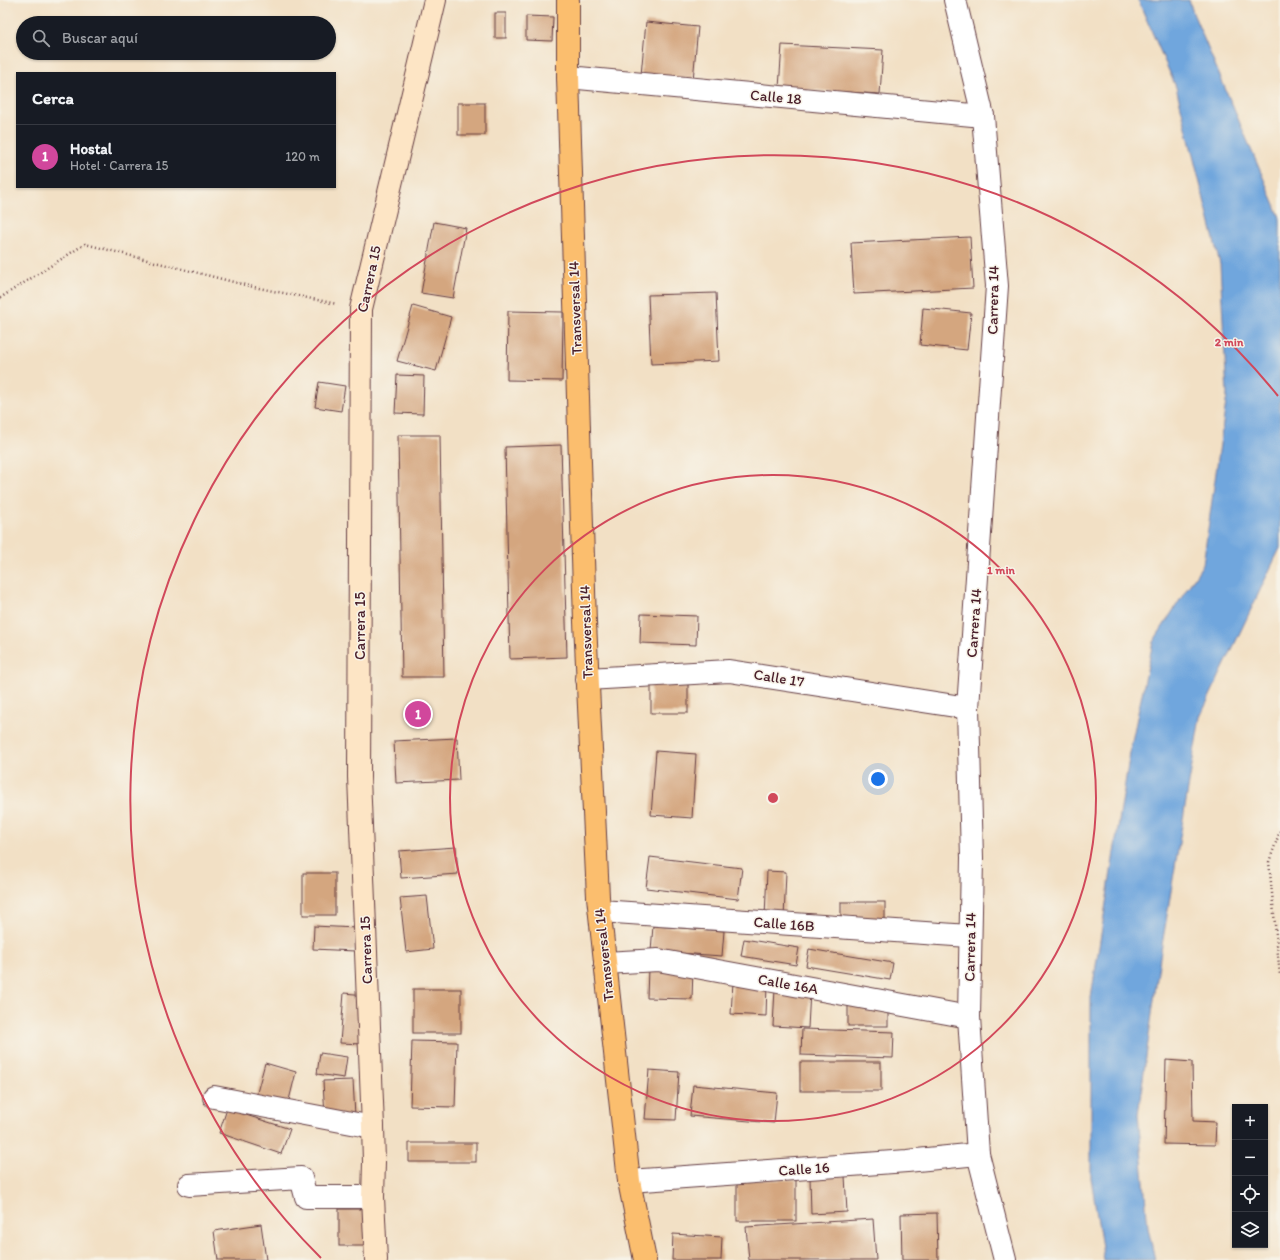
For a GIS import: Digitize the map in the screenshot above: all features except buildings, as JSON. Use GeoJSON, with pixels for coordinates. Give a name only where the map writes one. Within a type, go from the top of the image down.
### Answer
{"type":"FeatureCollection","features":[{"type":"Feature","properties":{"kind":"highway","name":"Transversal 14"},"geometry":{"type":"LineString","coordinates":[[568,0],[568,77],[588,679],[600,911],[629,1181],[645,1260]]}},
{"type":"Feature","properties":{"kind":"street","name":"Carrera 15"},"geometry":{"type":"LineString","coordinates":[[376,1260],[373,1197],[373,1127],[359,777],[361,309],[434,0]]}},
{"type":"Feature","properties":{"kind":"street","name":"Carrera 14"},"geometry":{"type":"LineString","coordinates":[[955,0],[983,116],[997,286],[968,708],[972,858],[969,936],[969,1017],[978,1154],[1005,1260]]}},
{"type":"Feature","properties":{"kind":"street","name":"Calle 18"},"geometry":{"type":"LineString","coordinates":[[568,77],[983,116]]}},
{"type":"Feature","properties":{"kind":"street","name":"Calle 17"},"geometry":{"type":"LineString","coordinates":[[588,679],[729,671],[968,708]]}},
{"type":"Feature","properties":{"kind":"street","name":"Calle 16B"},"geometry":{"type":"LineString","coordinates":[[600,911],[969,936]]}},
{"type":"Feature","properties":{"kind":"street","name":"Calle 16A"},"geometry":{"type":"LineString","coordinates":[[605,963],[658,960],[969,1017]]}},
{"type":"Feature","properties":{"kind":"street"},"geometry":{"type":"LineString","coordinates":[[214,1097],[373,1127]]}},
{"type":"Feature","properties":{"kind":"street","name":"Calle 16"},"geometry":{"type":"LineString","coordinates":[[629,1181],[907,1162],[978,1154]]}},
{"type":"Feature","properties":{"kind":"street"},"geometry":{"type":"LineString","coordinates":[[189,1185],[301,1178],[306,1197],[373,1197]]}},
{"type":"Feature","properties":{"kind":"path"},"geometry":{"type":"LineString","coordinates":[[0,298],[85,244],[249,286],[361,309]]}},
{"type":"Feature","properties":{"kind":"path"},"geometry":{"type":"LineString","coordinates":[[1280,832],[1269,862],[1280,976]]}},
{"type":"Feature","properties":{"kind":"water"},"geometry":{"type":"Polygon","coordinates":[[[1138,0],[1189,0],[1193,13],[1279,215],[1280,548],[1200,717],[1160,957],[1138,1114],[1148,1228],[1155,1260],[1104,1260],[1091,1178],[1091,997],[1131,746],[1153,642],[1203,564],[1227,395],[1220,264],[1176,87],[1138,0]]]}},
{"type":"Feature","properties":{"kind":"place","name":"Hostal"},"geometry":{"type":"Point","coordinates":[418,714]}}]}
